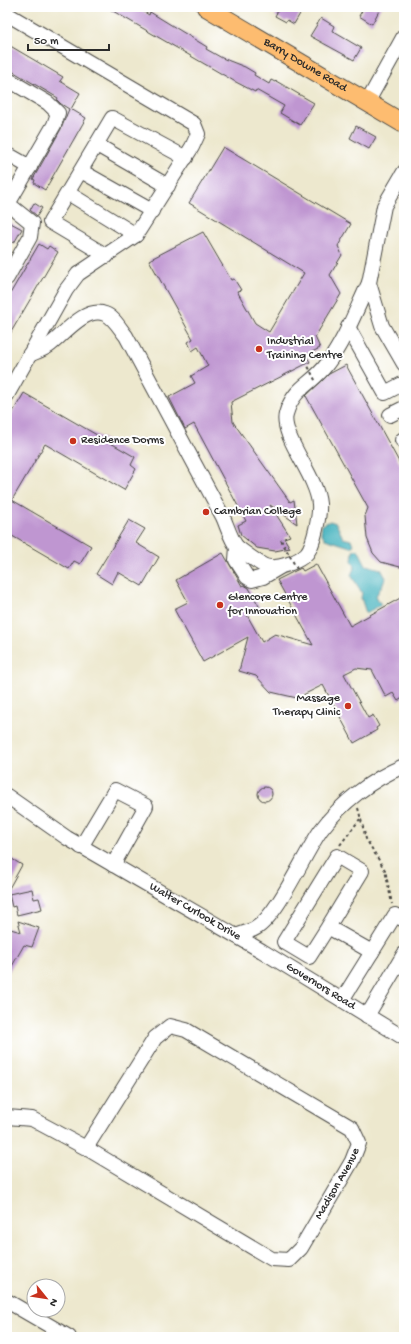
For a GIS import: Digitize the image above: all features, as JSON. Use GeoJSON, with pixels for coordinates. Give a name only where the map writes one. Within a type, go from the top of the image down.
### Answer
{"type":"FeatureCollection","features":[{"type":"Feature","properties":{"kind":"main road","name":"Barry Downe Road"},"geometry":{"type":"LineString","coordinates":[[206,7],[368,101],[404,124]]}},
{"type":"Feature","properties":{"kind":"street"},"geometry":{"type":"LineString","coordinates":[[7,14],[194,124],[198,134],[186,158],[136,236],[78,274],[66,290],[29,355],[11,380],[7,395]]}},
{"type":"Feature","properties":{"kind":"street"},"geometry":{"type":"LineString","coordinates":[[368,101],[404,36]]}},
{"type":"Feature","properties":{"kind":"street"},"geometry":{"type":"LineString","coordinates":[[7,79],[48,103],[58,113],[54,125],[8,204],[32,223],[30,237],[12,258],[7,278]]}},
{"type":"Feature","properties":{"kind":"street"},"geometry":{"type":"LineString","coordinates":[[107,256],[50,222],[112,118],[186,158]]}},
{"type":"Feature","properties":{"kind":"street"},"geometry":{"type":"LineString","coordinates":[[97,145],[168,186]]}},
{"type":"Feature","properties":{"kind":"street"},"geometry":{"type":"LineString","coordinates":[[7,154],[30,167]]}},
{"type":"Feature","properties":{"kind":"street"},"geometry":{"type":"LineString","coordinates":[[81,171],[152,211]]}},
{"type":"Feature","properties":{"kind":"street"},"geometry":{"type":"LineString","coordinates":[[29,355],[49,345],[83,317],[92,313],[100,313],[112,318],[126,336],[223,517],[237,547],[236,560],[247,577],[252,580],[290,567],[307,553],[316,530],[319,505],[317,488],[289,437],[285,417],[294,395],[303,386],[315,378],[328,364],[348,327],[369,283],[384,206],[404,172]]}},
{"type":"Feature","properties":{"kind":"street"},"geometry":{"type":"LineString","coordinates":[[68,193],[136,236]]}},
{"type":"Feature","properties":{"kind":"street"},"geometry":{"type":"LineString","coordinates":[[369,283],[382,326],[404,364]]}},
{"type":"Feature","properties":{"kind":"street"},"geometry":{"type":"LineString","coordinates":[[348,327],[385,393],[404,382]]}},
{"type":"Feature","properties":{"kind":"street"},"geometry":{"type":"LineString","coordinates":[[390,415],[404,408]]}},
{"type":"Feature","properties":{"kind":"street"},"geometry":{"type":"LineString","coordinates":[[237,547],[265,566],[290,567]]}},
{"type":"Feature","properties":{"kind":"street","name":"Walter Curlook Drive"},"geometry":{"type":"LineString","coordinates":[[7,796],[81,847],[236,936],[256,928],[269,915],[320,831],[339,808],[387,773],[404,766]]}},
{"type":"Feature","properties":{"kind":"street"},"geometry":{"type":"LineString","coordinates":[[81,847],[115,790],[146,806],[113,865]]}},
{"type":"Feature","properties":{"kind":"street"},"geometry":{"type":"LineString","coordinates":[[337,856],[362,871],[328,927],[309,957],[284,942],[337,856]]}},
{"type":"Feature","properties":{"kind":"street"},"geometry":{"type":"LineString","coordinates":[[342,1000],[372,952],[399,918]]}},
{"type":"Feature","properties":{"kind":"street"},"geometry":{"type":"LineString","coordinates":[[328,927],[372,952]]}},
{"type":"Feature","properties":{"kind":"street","name":"Governors Road"},"geometry":{"type":"LineString","coordinates":[[236,936],[404,1038]]}},
{"type":"Feature","properties":{"kind":"street"},"geometry":{"type":"LineString","coordinates":[[367,1016],[404,954]]}},
{"type":"Feature","properties":{"kind":"street","name":"Madison Avenue"},"geometry":{"type":"LineString","coordinates":[[7,1117],[32,1119],[86,1148],[272,1260],[289,1260],[301,1248],[352,1161],[358,1143],[352,1128],[186,1030],[170,1026],[155,1038],[86,1148]]}},
{"type":"Feature","properties":{"kind":"street"},"geometry":{"type":"LineString","coordinates":[[7,1300],[69,1337]]}},
{"type":"Feature","properties":{"kind":"path"},"geometry":{"type":"LineString","coordinates":[[303,356],[316,382]]}},
{"type":"Feature","properties":{"kind":"path"},"geometry":{"type":"LineString","coordinates":[[281,540],[290,567]]}},
{"type":"Feature","properties":{"kind":"path"},"geometry":{"type":"LineString","coordinates":[[355,797],[366,839],[385,870],[399,918]]}},
{"type":"Feature","properties":{"kind":"path"},"geometry":{"type":"LineString","coordinates":[[337,856],[340,844],[360,818]]}},
{"type":"Feature","properties":{"kind":"water"},"geometry":{"type":"Polygon","coordinates":[[[330,521],[336,523],[343,538],[351,540],[354,545],[350,547],[325,539],[321,532],[322,525],[330,521]]]}},
{"type":"Feature","properties":{"kind":"water"},"geometry":{"type":"Polygon","coordinates":[[[358,549],[366,565],[381,569],[386,578],[376,596],[381,605],[366,613],[361,598],[362,593],[351,575],[355,566],[352,561],[353,551],[358,549]]]}},
{"type":"Feature","properties":{"kind":"building"},"geometry":{"type":"Polygon","coordinates":[[[106,7],[136,7],[149,15],[150,12],[222,58],[245,67],[255,73],[254,75],[269,84],[271,80],[276,81],[314,103],[300,125],[280,113],[284,106],[256,90],[255,92],[234,81],[106,7]]]}},
{"type":"Feature","properties":{"kind":"building"},"geometry":{"type":"Polygon","coordinates":[[[280,7],[304,7],[294,24],[287,20],[286,22],[275,16],[280,7]]]}},
{"type":"Feature","properties":{"kind":"building"},"geometry":{"type":"Polygon","coordinates":[[[364,7],[381,7],[372,24],[359,16],[364,7]]]}},
{"type":"Feature","properties":{"kind":"building"},"geometry":{"type":"Polygon","coordinates":[[[321,18],[334,26],[332,31],[361,48],[354,60],[310,36],[321,18]]]}},
{"type":"Feature","properties":{"kind":"building"},"geometry":{"type":"Polygon","coordinates":[[[7,44],[63,77],[60,81],[80,93],[71,109],[86,118],[45,190],[34,183],[35,180],[33,179],[61,129],[69,109],[57,100],[58,98],[7,68],[7,44]]]}},
{"type":"Feature","properties":{"kind":"building"},"geometry":{"type":"Polygon","coordinates":[[[356,126],[376,137],[369,149],[350,138],[356,126]]]}},
{"type":"Feature","properties":{"kind":"building","name":"Industrial Training Centre"},"geometry":{"type":"Polygon","coordinates":[[[223,147],[351,224],[338,246],[342,255],[330,275],[341,294],[315,337],[320,348],[306,355],[310,362],[231,402],[233,422],[290,502],[294,500],[297,524],[270,505],[290,536],[284,538],[290,548],[275,551],[257,548],[241,535],[238,525],[246,521],[194,424],[185,429],[169,397],[195,383],[191,376],[208,366],[198,347],[192,351],[188,342],[193,339],[149,260],[203,232],[231,280],[234,279],[241,290],[237,291],[255,323],[269,332],[304,273],[189,203],[223,147]]]}},
{"type":"Feature","properties":{"kind":"building"},"geometry":{"type":"Polygon","coordinates":[[[34,203],[42,208],[37,216],[30,210],[34,203]]]}},
{"type":"Feature","properties":{"kind":"building"},"geometry":{"type":"Polygon","coordinates":[[[7,221],[22,229],[14,243],[7,239],[7,221]]]}},
{"type":"Feature","properties":{"kind":"building"},"geometry":{"type":"Polygon","coordinates":[[[39,244],[47,249],[49,246],[58,252],[7,339],[7,299],[39,244]]]}},
{"type":"Feature","properties":{"kind":"building"},"geometry":{"type":"Polygon","coordinates":[[[346,365],[404,471],[404,568],[381,562],[373,553],[367,538],[365,516],[368,508],[306,396],[329,374],[346,365]]]}},
{"type":"Feature","properties":{"kind":"building","name":"Residence Dorms"},"geometry":{"type":"Polygon","coordinates":[[[24,393],[135,457],[131,465],[136,469],[124,490],[45,444],[12,500],[91,546],[80,564],[74,561],[69,569],[7,533],[7,422],[24,393]]]}},
{"type":"Feature","properties":{"kind":"building"},"geometry":{"type":"Polygon","coordinates":[[[129,520],[145,529],[136,543],[159,557],[142,586],[118,572],[112,584],[96,574],[129,520]]]}},
{"type":"Feature","properties":{"kind":"building"},"geometry":{"type":"Polygon","coordinates":[[[223,553],[242,586],[244,585],[249,588],[260,608],[247,615],[262,642],[275,634],[313,645],[277,580],[301,568],[303,571],[316,564],[350,626],[404,596],[404,697],[398,701],[393,693],[386,697],[372,670],[356,668],[344,674],[368,718],[373,715],[379,726],[376,728],[377,730],[354,743],[323,685],[297,698],[271,692],[256,676],[239,671],[248,637],[203,662],[174,609],[188,602],[176,580],[223,553]]]}},
{"type":"Feature","properties":{"kind":"building"},"geometry":{"type":"Polygon","coordinates":[[[262,787],[268,787],[272,791],[272,797],[268,801],[262,801],[258,797],[258,791],[262,787]]]}},
{"type":"Feature","properties":{"kind":"building"},"geometry":{"type":"Polygon","coordinates":[[[7,856],[22,865],[7,892],[7,856]]]}},
{"type":"Feature","properties":{"kind":"building"},"geometry":{"type":"Polygon","coordinates":[[[32,889],[34,899],[39,898],[42,909],[17,915],[15,906],[12,907],[9,894],[32,889]]]}},
{"type":"Feature","properties":{"kind":"building"},"geometry":{"type":"Polygon","coordinates":[[[18,921],[39,928],[32,947],[24,945],[7,975],[7,928],[21,932],[18,921]]]}},
{"type":"Feature","properties":{"kind":"place","name":"Industrial Training Centre"},"geometry":{"type":"Point","coordinates":[259,349]}},
{"type":"Feature","properties":{"kind":"place","name":"Residence Dorms"},"geometry":{"type":"Point","coordinates":[73,441]}},
{"type":"Feature","properties":{"kind":"place","name":"Cambrian College"},"geometry":{"type":"Point","coordinates":[206,512]}},
{"type":"Feature","properties":{"kind":"place","name":"Glencore Centre for Innovation"},"geometry":{"type":"Point","coordinates":[220,605]}},
{"type":"Feature","properties":{"kind":"place","name":"Massage Therapy Clinic"},"geometry":{"type":"Point","coordinates":[348,706]}}]}
